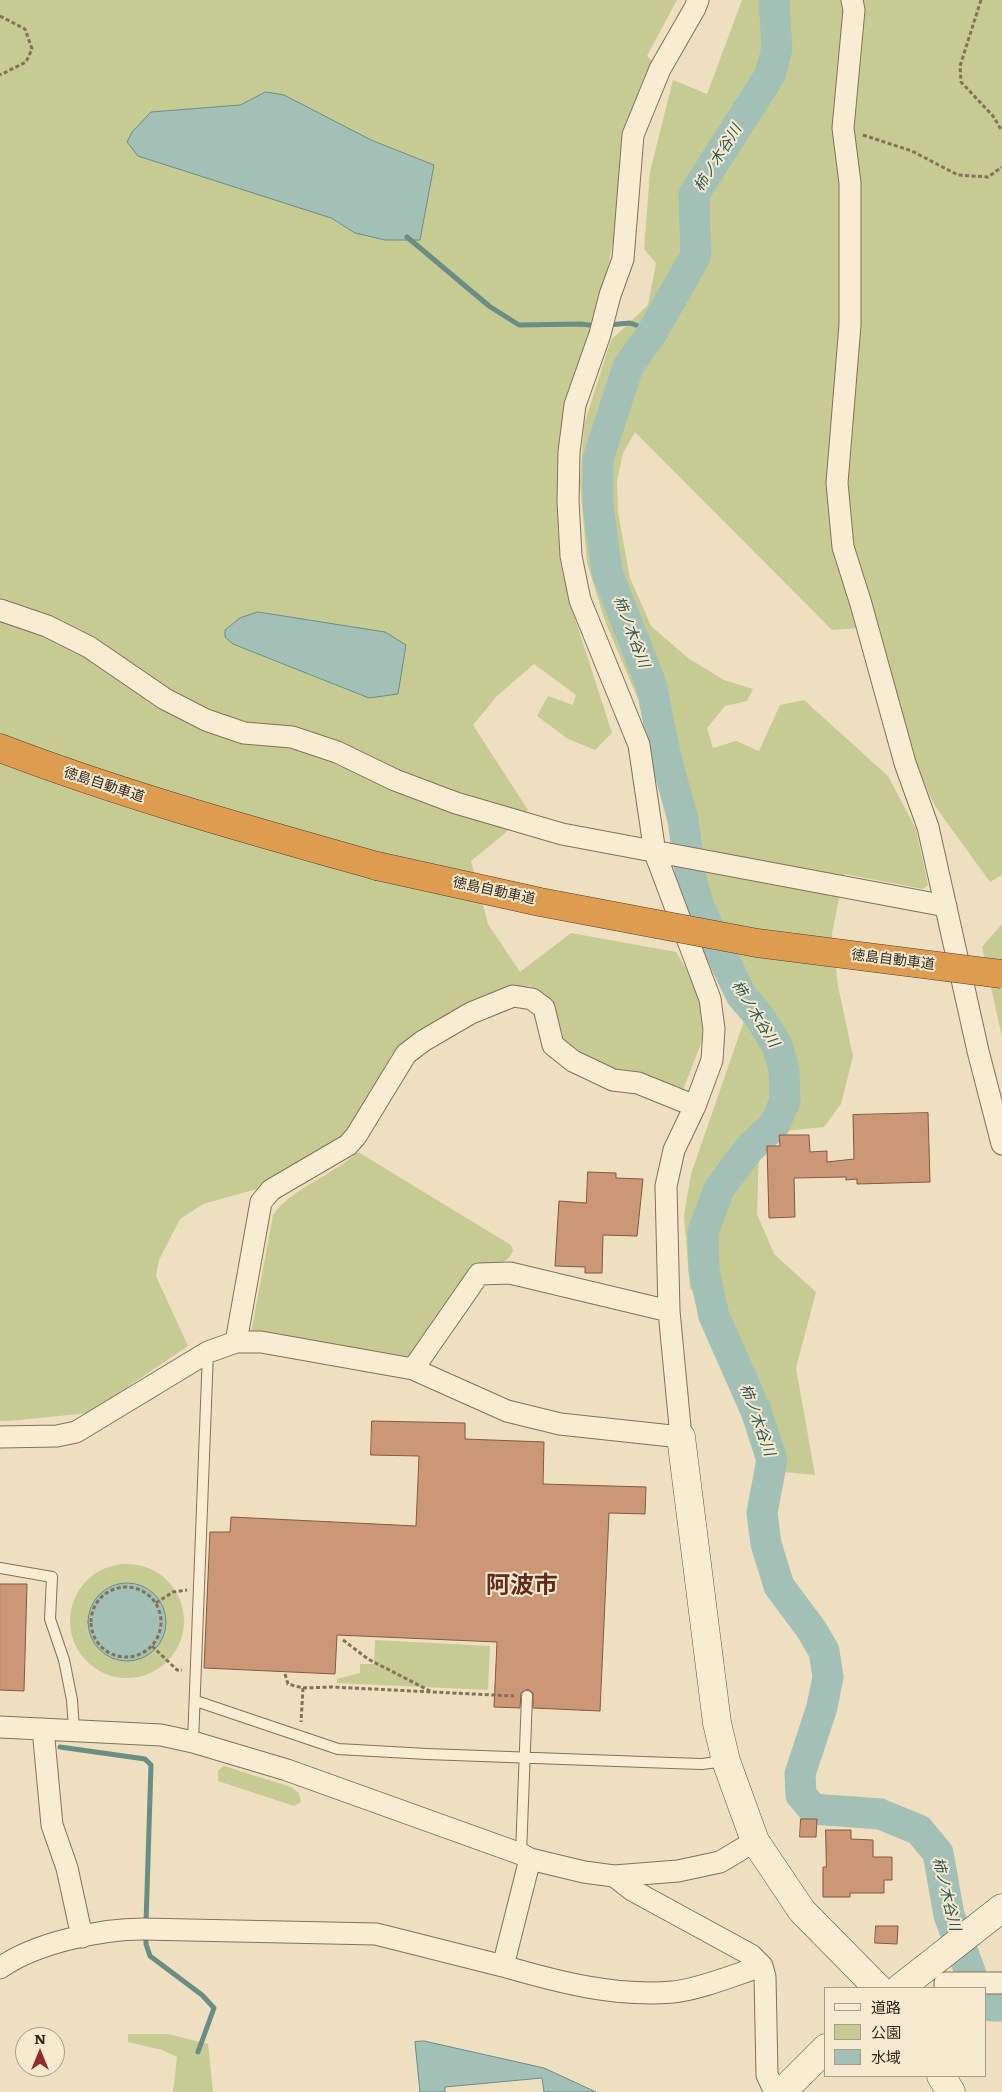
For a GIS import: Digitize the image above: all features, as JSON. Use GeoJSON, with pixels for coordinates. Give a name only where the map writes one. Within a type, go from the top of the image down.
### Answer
{"type":"FeatureCollection","features":[{"type":"Feature","properties":{"kind":"highway","name":"徳島自動車道"},"geometry":{"type":"LineString","coordinates":[[0,748],[63,772],[214,820],[376,866],[540,902],[757,942],[1002,974]]}},
{"type":"Feature","properties":{"kind":"street"},"geometry":{"type":"LineString","coordinates":[[698,0],[660,69],[633,135],[623,259],[600,334],[575,405],[570,452],[568,501],[571,556],[580,600],[639,746],[655,853],[710,999],[714,1029],[712,1060],[695,1106],[674,1150],[666,1186],[669,1311],[681,1437],[718,1723],[726,1761],[755,1841],[802,1911],[877,1987]]}},
{"type":"Feature","properties":{"kind":"street"},"geometry":{"type":"LineString","coordinates":[[852,0],[854,10],[843,128],[850,183],[850,325],[837,483],[843,547],[861,604],[905,763],[928,827],[978,1050],[1002,1144]]}},
{"type":"Feature","properties":{"kind":"street"},"geometry":{"type":"LineString","coordinates":[[0,610],[48,626],[89,647],[165,699],[206,720],[244,733],[292,737],[337,752],[395,780],[456,803],[562,834],[713,864],[946,906]]}},
{"type":"Feature","properties":{"kind":"street"},"geometry":{"type":"LineString","coordinates":[[236,1342],[261,1202],[271,1190],[348,1144],[356,1136],[406,1054],[471,1013],[512,996],[532,999],[544,1008],[553,1045],[573,1061],[613,1080],[638,1083],[695,1106]]}},
{"type":"Feature","properties":{"kind":"street"},"geometry":{"type":"LineString","coordinates":[[413,1369],[479,1274],[510,1272],[669,1311]]}},
{"type":"Feature","properties":{"kind":"street"},"geometry":{"type":"LineString","coordinates":[[0,1437],[56,1436],[76,1432],[208,1352],[236,1342],[261,1342],[413,1369],[507,1411],[560,1424],[681,1437]]}},
{"type":"Feature","properties":{"kind":"street"},"geometry":{"type":"LineString","coordinates":[[0,1727],[161,1735],[193,1742],[287,1770],[526,1856],[584,1872],[614,1876],[678,1871],[720,1862],[755,1841]]}},
{"type":"Feature","properties":{"kind":"street"},"geometry":{"type":"LineString","coordinates":[[43,1728],[52,1825],[67,1868],[82,1937]]}},
{"type":"Feature","properties":{"kind":"street"},"geometry":{"type":"LineString","coordinates":[[502,1966],[526,1856]]}},
{"type":"Feature","properties":{"kind":"street"},"geometry":{"type":"LineString","coordinates":[[614,1876],[632,1890],[751,1955],[762,1966],[765,1977],[767,2075],[775,2092]]}},
{"type":"Feature","properties":{"kind":"street"},"geometry":{"type":"LineString","coordinates":[[901,1987],[1002,1908]]}},
{"type":"Feature","properties":{"kind":"street"},"geometry":{"type":"LineString","coordinates":[[0,1968],[37,1948],[124,1929],[147,1928],[376,1934],[548,1979],[619,1992],[674,1992],[720,1980],[762,1966]]}},
{"type":"Feature","properties":{"kind":"street"},"geometry":{"type":"LineString","coordinates":[[782,2092],[824,2050]]}},
{"type":"Feature","properties":{"kind":"street"},"geometry":{"type":"LineString","coordinates":[[942,2077],[951,2092]]}},
{"type":"Feature","properties":{"kind":"lane"},"geometry":{"type":"LineString","coordinates":[[193,1742],[208,1352]]}},
{"type":"Feature","properties":{"kind":"lane"},"geometry":{"type":"LineString","coordinates":[[0,1568],[52,1577],[50,1619],[64,1660],[72,1700],[74,1730]]}},
{"type":"Feature","properties":{"kind":"lane"},"geometry":{"type":"LineString","coordinates":[[526,1856],[524,1758],[527,1696]]}},
{"type":"Feature","properties":{"kind":"lane"},"geometry":{"type":"LineString","coordinates":[[196,1701],[338,1748],[524,1758],[702,1764],[726,1761]]}},
{"type":"Feature","properties":{"kind":"path"},"geometry":{"type":"LineString","coordinates":[[981,0],[960,66],[960,82],[993,116],[1002,131]]}},
{"type":"Feature","properties":{"kind":"path"},"geometry":{"type":"LineString","coordinates":[[0,16],[25,29],[32,49],[26,62],[0,75]]}},
{"type":"Feature","properties":{"kind":"path"},"geometry":{"type":"LineString","coordinates":[[843,128],[912,151],[958,175],[988,177],[1002,168]]}},
{"type":"Feature","properties":{"kind":"path"},"geometry":{"type":"LineString","coordinates":[[121,1587],[134,1588],[144,1592],[156,1603],[162,1619],[161,1630],[152,1646],[140,1655],[129,1658],[118,1657],[107,1652],[98,1644],[92,1633],[90,1621],[93,1609],[100,1598],[110,1591],[121,1587]]}},
{"type":"Feature","properties":{"kind":"path"},"geometry":{"type":"LineString","coordinates":[[156,1603],[173,1592]]}},
{"type":"Feature","properties":{"kind":"path"},"geometry":{"type":"LineString","coordinates":[[343,1640],[368,1659],[432,1692]]}},
{"type":"Feature","properties":{"kind":"path"},"geometry":{"type":"LineString","coordinates":[[152,1646],[166,1660]]}},
{"type":"Feature","properties":{"kind":"path"},"geometry":{"type":"LineString","coordinates":[[285,1674],[288,1684],[303,1688],[527,1696]]}},
{"type":"Feature","properties":{"kind":"path"},"geometry":{"type":"LineString","coordinates":[[300,1736],[303,1688]]}},
{"type":"Feature","properties":{"kind":"green space"},"geometry":{"type":"Polygon","coordinates":[[[0,0],[677,0],[647,56],[653,62],[600,302],[564,416],[557,497],[560,561],[569,600],[612,733],[595,750],[568,739],[537,716],[548,696],[573,705],[576,695],[534,664],[496,697],[473,725],[528,810],[504,834],[471,861],[488,924],[520,972],[571,933],[676,952],[694,981],[702,1009],[702,1041],[683,1090],[640,1072],[618,1070],[582,1058],[562,1039],[551,1006],[530,986],[469,1004],[426,1027],[392,1054],[367,1101],[344,1134],[264,1187],[203,1204],[180,1219],[159,1260],[156,1276],[188,1346],[89,1413],[0,1421],[0,0]],[[266,92],[240,105],[151,112],[355,233],[420,240],[433,165],[371,140],[266,92]],[[233,644],[369,698],[398,694],[233,644]]]}},
{"type":"Feature","properties":{"kind":"green space"},"geometry":{"type":"Polygon","coordinates":[[[742,0],[1002,0],[1002,875],[990,882],[935,806],[908,748],[875,627],[832,630],[635,432],[623,453],[617,481],[618,513],[630,578],[651,626],[688,658],[724,680],[753,689],[747,701],[725,706],[707,728],[713,748],[736,741],[759,751],[780,705],[804,700],[888,776],[916,829],[928,885],[923,889],[844,874],[832,933],[838,986],[853,1056],[841,1104],[824,1127],[784,1131],[770,1137],[759,1150],[757,1214],[774,1254],[816,1292],[796,1368],[815,1475],[783,1472],[725,1320],[690,1289],[684,1215],[691,1174],[754,992],[707,905],[684,792],[641,706],[605,621],[587,563],[580,483],[584,425],[611,340],[648,305],[656,263],[644,249],[650,172],[673,80],[707,94],[742,0]]]}},
{"type":"Feature","properties":{"kind":"green space"},"geometry":{"type":"Polygon","coordinates":[[[1002,924],[1002,1037],[982,947],[1002,924]]]}},
{"type":"Feature","properties":{"kind":"green space"},"geometry":{"type":"Polygon","coordinates":[[[358,1152],[511,1245],[513,1251],[509,1258],[501,1263],[414,1356],[405,1358],[251,1333],[273,1215],[291,1197],[337,1168],[358,1152]]]}},
{"type":"Feature","properties":{"kind":"green space"},"geometry":{"type":"Polygon","coordinates":[[[127,1564],[149,1568],[159,1573],[175,1589],[180,1599],[184,1621],[180,1643],[175,1653],[159,1669],[149,1674],[127,1678],[105,1674],[95,1669],[79,1653],[74,1643],[70,1621],[74,1599],[79,1589],[95,1573],[105,1568],[127,1564]]]}},
{"type":"Feature","properties":{"kind":"green space"},"geometry":{"type":"Polygon","coordinates":[[[375,1640],[490,1646],[488,1690],[337,1683],[337,1679],[360,1673],[360,1664],[374,1664],[375,1640]]]}},
{"type":"Feature","properties":{"kind":"green space"},"geometry":{"type":"Polygon","coordinates":[[[224,1766],[291,1787],[299,1793],[301,1802],[294,1806],[218,1781],[218,1771],[224,1766]]]}},
{"type":"Feature","properties":{"kind":"green space"},"geometry":{"type":"Polygon","coordinates":[[[128,2034],[168,2034],[208,2044],[213,2092],[173,2092],[177,2057],[162,2050],[128,2042],[128,2034]]]}},
{"type":"Feature","properties":{"kind":"water"},"geometry":{"type":"Polygon","coordinates":[[[266,92],[284,95],[371,140],[434,165],[420,240],[385,240],[355,233],[331,218],[138,156],[127,142],[132,132],[151,112],[240,105],[266,92]]]}},
{"type":"Feature","properties":{"kind":"water"},"geometry":{"type":"Polygon","coordinates":[[[258,612],[385,632],[406,645],[398,694],[369,698],[233,644],[225,637],[225,630],[240,618],[258,612]]]}},
{"type":"Feature","properties":{"kind":"water"},"geometry":{"type":"Polygon","coordinates":[[[127,1583],[142,1586],[155,1594],[163,1607],[166,1622],[163,1637],[155,1650],[142,1658],[127,1661],[112,1658],[99,1650],[91,1637],[88,1622],[91,1607],[99,1594],[112,1586],[127,1583]]]}},
{"type":"Feature","properties":{"kind":"water"},"geometry":{"type":"Polygon","coordinates":[[[424,2041],[544,2068],[596,2092],[544,2092],[542,2078],[445,2087],[445,2092],[420,2092],[415,2042],[424,2041]]]}},
{"type":"Feature","properties":{"kind":"building"},"geometry":{"type":"Polygon","coordinates":[[[928,1113],[930,1182],[857,1184],[857,1179],[846,1180],[846,1177],[794,1178],[795,1217],[769,1218],[767,1146],[780,1146],[779,1135],[809,1135],[810,1152],[827,1151],[827,1162],[854,1159],[853,1115],[928,1113]]]}},
{"type":"Feature","properties":{"kind":"building"},"geometry":{"type":"Polygon","coordinates":[[[588,1172],[616,1173],[616,1178],[643,1179],[637,1236],[603,1235],[602,1273],[585,1273],[585,1267],[555,1266],[559,1201],[586,1203],[588,1172]]]}},
{"type":"Feature","properties":{"kind":"building"},"geometry":{"type":"Polygon","coordinates":[[[372,1421],[465,1423],[465,1439],[544,1442],[543,1484],[646,1487],[645,1514],[609,1513],[600,1711],[533,1708],[533,1693],[528,1689],[521,1693],[520,1708],[494,1707],[497,1642],[337,1635],[335,1674],[204,1668],[210,1532],[230,1532],[231,1517],[416,1526],[419,1456],[371,1455],[372,1421]]]}},
{"type":"Feature","properties":{"kind":"building"},"geometry":{"type":"Polygon","coordinates":[[[0,1584],[27,1584],[24,1691],[0,1690],[0,1584]]]}},
{"type":"Feature","properties":{"kind":"building"},"geometry":{"type":"Polygon","coordinates":[[[801,1819],[817,1819],[816,1837],[800,1837],[801,1819]]]}},
{"type":"Feature","properties":{"kind":"building"},"geometry":{"type":"Polygon","coordinates":[[[826,1830],[851,1830],[851,1839],[873,1840],[873,1857],[892,1857],[892,1880],[884,1880],[884,1893],[850,1893],[850,1897],[823,1897],[823,1867],[826,1867],[826,1830]]]}},
{"type":"Feature","properties":{"kind":"building"},"geometry":{"type":"Polygon","coordinates":[[[876,1926],[898,1926],[897,1944],[875,1943],[876,1926]]]}},
{"type":"Feature","properties":{"kind":"waterway","name":"柿ノ木谷川"},"geometry":{"type":"LineString","coordinates":[[774,0],[777,48],[770,75],[694,194],[696,255],[653,331],[628,367],[598,459],[598,505],[607,572],[651,684],[666,758],[683,820],[691,879],[699,907],[741,995],[759,1016],[777,1045],[784,1070],[785,1101],[775,1124],[749,1149],[719,1189],[703,1232],[704,1270],[714,1316],[756,1411],[772,1460],[762,1513],[766,1544],[779,1586],[811,1629],[824,1651],[828,1677],[822,1707],[800,1774],[801,1795],[813,1809],[880,1814],[919,1830],[938,1853],[949,1915],[976,1987]]}},
{"type":"Feature","properties":{"kind":"waterway"},"geometry":{"type":"LineString","coordinates":[[407,237],[489,306],[519,325],[581,324],[597,326]]}},
{"type":"Feature","properties":{"kind":"waterway"},"geometry":{"type":"LineString","coordinates":[[608,325],[630,323],[653,331]]}},
{"type":"Feature","properties":{"kind":"waterway"},"geometry":{"type":"LineString","coordinates":[[60,1747],[145,1759],[151,1765],[146,1923]]}},
{"type":"Feature","properties":{"kind":"waterway"},"geometry":{"type":"LineString","coordinates":[[146,1934],[146,1944],[150,1956],[202,1995],[214,2008],[198,2052]]}},
{"type":"Feature","properties":{"kind":"waterway","name":"柿ノ木谷川"},"geometry":{"type":"LineString","coordinates":[[987,2002],[992,2006],[1002,2006]]}},
{"type":"Feature","properties":{"kind":"district","name":"阿波市"},"geometry":{"type":"Point","coordinates":[522,1586]}}]}
